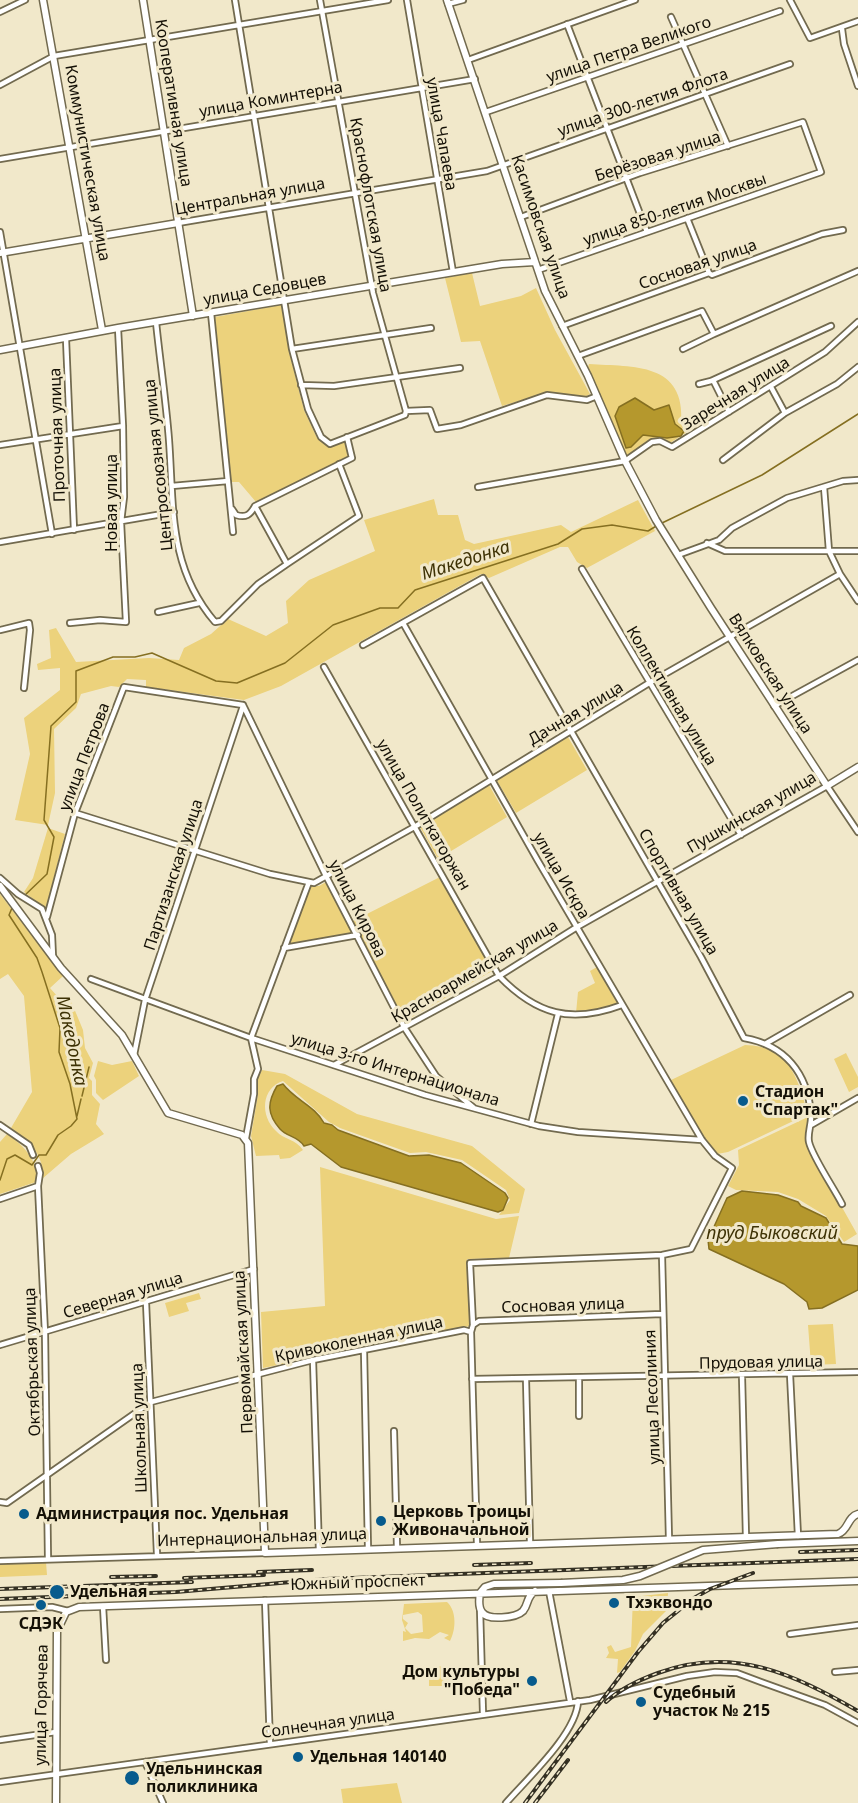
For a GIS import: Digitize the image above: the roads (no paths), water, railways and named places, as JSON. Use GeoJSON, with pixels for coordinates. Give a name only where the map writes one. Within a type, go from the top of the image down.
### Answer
{"type":"FeatureCollection","features":[{"type":"Feature","properties":{"kind":"main road","name":"Коммунистическая улица"},"geometry":{"type":"LineString","coordinates":[[44,0],[102,330]]}},
{"type":"Feature","properties":{"kind":"main road","name":"Кооперативная улица"},"geometry":{"type":"LineString","coordinates":[[143,0],[193,316]]}},
{"type":"Feature","properties":{"kind":"main road","name":"Касимовская улица"},"geometry":{"type":"LineString","coordinates":[[448,2],[538,270],[625,461],[662,529]]}},
{"type":"Feature","properties":{"kind":"main road","name":"Центральная улица"},"geometry":{"type":"LineString","coordinates":[[2,253],[178,223]]}},
{"type":"Feature","properties":{"kind":"main road","name":"улица Седовцев"},"geometry":{"type":"LineString","coordinates":[[0,350],[66,339],[117,327],[502,264],[535,262]]}},
{"type":"Feature","properties":{"kind":"main road","name":"Вялковская улица"},"geometry":{"type":"LineString","coordinates":[[662,529],[729,638],[826,786]]}},
{"type":"Feature","properties":{"kind":"main road","name":"Пушкинская улица"},"geometry":{"type":"LineString","coordinates":[[826,786],[858,767]]}},
{"type":"Feature","properties":{"kind":"main road"},"geometry":{"type":"LineString","coordinates":[[0,886],[53,957],[122,1035],[168,1113],[246,1138]]}},
{"type":"Feature","properties":{"kind":"main road","name":"Первомайская улица"},"geometry":{"type":"LineString","coordinates":[[246,1138],[249,1149],[265,1553]]}},
{"type":"Feature","properties":{"kind":"main road","name":"Интернациональная улица"},"geometry":{"type":"LineString","coordinates":[[265,1553],[530,1542],[798,1536],[842,1533],[851,1518],[858,1514]]}},
{"type":"Feature","properties":{"kind":"main road"},"geometry":{"type":"LineString","coordinates":[[535,1591],[521,1613],[489,1617],[480,1608],[480,1593],[485,1587],[494,1584],[623,1580],[640,1576],[703,1550],[858,1540]]}},
{"type":"Feature","properties":{"kind":"main road","name":"Южный проспект"},"geometry":{"type":"LineString","coordinates":[[68,1611],[79,1607],[103,1606],[858,1581]]}},
{"type":"Feature","properties":{"kind":"main road"},"geometry":{"type":"LineString","coordinates":[[517,1592],[526,1602]]}},
{"type":"Feature","properties":{"kind":"main road","name":"улица Горячева"},"geometry":{"type":"LineString","coordinates":[[56,1803],[57,1632],[60,1620],[68,1611]]}},
{"type":"Feature","properties":{"kind":"street"},"geometry":{"type":"LineString","coordinates":[[0,12],[25,0]]}},
{"type":"Feature","properties":{"kind":"street"},"geometry":{"type":"LineString","coordinates":[[235,0],[286,300],[292,349],[301,385],[321,437],[330,444],[405,415],[406,411],[430,410],[437,429],[461,425],[548,395],[587,400],[597,396]]}},
{"type":"Feature","properties":{"kind":"street","name":"Краснофлотская улица"},"geometry":{"type":"LineString","coordinates":[[320,0],[372,286],[406,411]]}},
{"type":"Feature","properties":{"kind":"street"},"geometry":{"type":"LineString","coordinates":[[0,85],[54,56],[388,0]]}},
{"type":"Feature","properties":{"kind":"street","name":"улица Чапаева"},"geometry":{"type":"LineString","coordinates":[[406,0],[453,272]]}},
{"type":"Feature","properties":{"kind":"street"},"geometry":{"type":"LineString","coordinates":[[448,2],[463,0]]}},
{"type":"Feature","properties":{"kind":"street"},"geometry":{"type":"LineString","coordinates":[[468,60],[635,0]]}},
{"type":"Feature","properties":{"kind":"street"},"geometry":{"type":"LineString","coordinates":[[790,0],[809,37],[842,29],[858,21]]}},
{"type":"Feature","properties":{"kind":"street","name":"улица Петра Великого"},"geometry":{"type":"LineString","coordinates":[[486,112],[780,11]]}},
{"type":"Feature","properties":{"kind":"street"},"geometry":{"type":"LineString","coordinates":[[670,17],[728,146]]}},
{"type":"Feature","properties":{"kind":"street"},"geometry":{"type":"LineString","coordinates":[[567,24],[647,232]]}},
{"type":"Feature","properties":{"kind":"street"},"geometry":{"type":"LineString","coordinates":[[842,29],[844,44],[858,86]]}},
{"type":"Feature","properties":{"kind":"street","name":"улица 300-летия Флота"},"geometry":{"type":"LineString","coordinates":[[504,165],[790,64]]}},
{"type":"Feature","properties":{"kind":"street","name":"улица Коминтерна"},"geometry":{"type":"LineString","coordinates":[[0,159],[163,130],[254,117],[420,86],[475,79]]}},
{"type":"Feature","properties":{"kind":"street","name":"Берёзовая улица"},"geometry":{"type":"LineString","coordinates":[[521,217],[625,179],[803,122],[821,172]]}},
{"type":"Feature","properties":{"kind":"street","name":"Центральная улица"},"geometry":{"type":"LineString","coordinates":[[178,223],[436,180],[504,165]]}},
{"type":"Feature","properties":{"kind":"street","name":"улица 850-летия Москвы"},"geometry":{"type":"LineString","coordinates":[[538,270],[821,172]]}},
{"type":"Feature","properties":{"kind":"street"},"geometry":{"type":"LineString","coordinates":[[687,218],[709,273]]}},
{"type":"Feature","properties":{"kind":"street","name":"Сосновая улица"},"geometry":{"type":"LineString","coordinates":[[562,327],[709,273],[712,274],[822,234],[843,230]]}},
{"type":"Feature","properties":{"kind":"street"},"geometry":{"type":"LineString","coordinates":[[0,232],[52,534]]}},
{"type":"Feature","properties":{"kind":"street"},"geometry":{"type":"LineString","coordinates":[[683,349],[858,271]]}},
{"type":"Feature","properties":{"kind":"street"},"geometry":{"type":"LineString","coordinates":[[578,356],[702,311],[714,334]]}},
{"type":"Feature","properties":{"kind":"street"},"geometry":{"type":"LineString","coordinates":[[211,313],[233,532]]}},
{"type":"Feature","properties":{"kind":"street","name":"Центросоюзная улица"},"geometry":{"type":"LineString","coordinates":[[156,322],[178,554],[199,603]]}},
{"type":"Feature","properties":{"kind":"street","name":"Заречная улица"},"geometry":{"type":"LineString","coordinates":[[478,487],[625,461],[651,442],[660,441],[672,447],[825,352],[858,322]]}},
{"type":"Feature","properties":{"kind":"street"},"geometry":{"type":"LineString","coordinates":[[699,384],[713,380],[831,326]]}},
{"type":"Feature","properties":{"kind":"street","name":"Новая улица"},"geometry":{"type":"LineString","coordinates":[[70,623],[99,620],[126,622],[121,522],[124,497],[123,426],[117,327]]}},
{"type":"Feature","properties":{"kind":"street"},"geometry":{"type":"LineString","coordinates":[[292,349],[384,333],[431,328]]}},
{"type":"Feature","properties":{"kind":"street","name":"Проточная улица"},"geometry":{"type":"LineString","coordinates":[[66,339],[74,530]]}},
{"type":"Feature","properties":{"kind":"street"},"geometry":{"type":"LineString","coordinates":[[723,460],[785,412],[837,384],[858,367]]}},
{"type":"Feature","properties":{"kind":"street"},"geometry":{"type":"LineString","coordinates":[[301,385],[334,386],[460,368]]}},
{"type":"Feature","properties":{"kind":"street"},"geometry":{"type":"LineString","coordinates":[[713,380],[729,412]]}},
{"type":"Feature","properties":{"kind":"street"},"geometry":{"type":"LineString","coordinates":[[771,387],[785,412]]}},
{"type":"Feature","properties":{"kind":"street"},"geometry":{"type":"LineString","coordinates":[[0,445],[123,426]]}},
{"type":"Feature","properties":{"kind":"street"},"geometry":{"type":"LineString","coordinates":[[231,508],[236,515],[244,517],[251,514],[255,506],[352,459],[347,437]]}},
{"type":"Feature","properties":{"kind":"street"},"geometry":{"type":"LineString","coordinates":[[158,612],[199,603],[215,622],[220,621],[258,584],[359,516],[339,464]]}},
{"type":"Feature","properties":{"kind":"street"},"geometry":{"type":"LineString","coordinates":[[678,555],[719,540],[732,528],[787,498],[857,479]]}},
{"type":"Feature","properties":{"kind":"street"},"geometry":{"type":"LineString","coordinates":[[172,486],[228,481]]}},
{"type":"Feature","properties":{"kind":"street"},"geometry":{"type":"LineString","coordinates":[[824,487],[829,551],[840,574],[858,601]]}},
{"type":"Feature","properties":{"kind":"street"},"geometry":{"type":"LineString","coordinates":[[255,506],[287,564]]}},
{"type":"Feature","properties":{"kind":"street"},"geometry":{"type":"LineString","coordinates":[[0,542],[174,512]]}},
{"type":"Feature","properties":{"kind":"street"},"geometry":{"type":"LineString","coordinates":[[707,543],[725,551],[858,551]]}},
{"type":"Feature","properties":{"kind":"street","name":"Коллективная улица"},"geometry":{"type":"LineString","coordinates":[[582,569],[741,835]]}},
{"type":"Feature","properties":{"kind":"street","name":"Дачная улица"},"geometry":{"type":"LineString","coordinates":[[309,882],[314,883],[416,826],[649,683],[840,574]]}},
{"type":"Feature","properties":{"kind":"street","name":"Спортивная улица"},"geometry":{"type":"LineString","coordinates":[[403,623],[483,578],[658,882],[744,1038],[765,1044],[792,1060],[798,1070],[810,1108],[809,1142],[842,1204]]}},
{"type":"Feature","properties":{"kind":"street"},"geometry":{"type":"LineString","coordinates":[[0,630],[29,623],[24,688]]}},
{"type":"Feature","properties":{"kind":"street"},"geometry":{"type":"LineString","coordinates":[[363,645],[403,623]]}},
{"type":"Feature","properties":{"kind":"street","name":"улица Искра"},"geometry":{"type":"LineString","coordinates":[[403,623],[491,779],[702,1140],[715,1156],[732,1168],[691,1249],[662,1255]]}},
{"type":"Feature","properties":{"kind":"street"},"geometry":{"type":"LineString","coordinates":[[774,706],[858,660]]}},
{"type":"Feature","properties":{"kind":"street","name":"улица Политкаторжан"},"geometry":{"type":"LineString","coordinates":[[324,667],[499,976],[530,1002],[558,1014]]}},
{"type":"Feature","properties":{"kind":"street","name":"улица Петрова"},"geometry":{"type":"LineString","coordinates":[[47,917],[75,813],[124,687],[243,705]]}},
{"type":"Feature","properties":{"kind":"street","name":"Партизанская улица"},"geometry":{"type":"LineString","coordinates":[[134,1055],[145,1000],[243,705]]}},
{"type":"Feature","properties":{"kind":"street","name":"улица Кирова"},"geometry":{"type":"LineString","coordinates":[[243,705],[326,876],[404,1027],[436,1076],[474,1108]]}},
{"type":"Feature","properties":{"kind":"street","name":"Пушкинская улица"},"geometry":{"type":"LineString","coordinates":[[658,882],[826,786]]}},
{"type":"Feature","properties":{"kind":"street","name":"Вялковская улица"},"geometry":{"type":"LineString","coordinates":[[826,786],[858,832]]}},
{"type":"Feature","properties":{"kind":"street"},"geometry":{"type":"LineString","coordinates":[[75,813],[270,874],[309,882],[250,1038],[258,1069],[254,1079],[254,1094],[246,1138]]}},
{"type":"Feature","properties":{"kind":"street"},"geometry":{"type":"LineString","coordinates":[[0,878],[18,894],[42,909],[52,935],[53,957]]}},
{"type":"Feature","properties":{"kind":"street","name":"Красноармейская улица"},"geometry":{"type":"LineString","coordinates":[[334,1065],[499,976],[577,927],[658,882]]}},
{"type":"Feature","properties":{"kind":"street"},"geometry":{"type":"LineString","coordinates":[[284,948],[358,935]]}},
{"type":"Feature","properties":{"kind":"street","name":"улица 3-го Интернационала"},"geometry":{"type":"LineString","coordinates":[[91,979],[250,1038],[531,1124],[567,1131],[702,1140]]}},
{"type":"Feature","properties":{"kind":"street"},"geometry":{"type":"LineString","coordinates":[[765,1044],[850,995]]}},
{"type":"Feature","properties":{"kind":"street"},"geometry":{"type":"LineString","coordinates":[[531,1124],[558,1014],[591,1015],[622,1005]]}},
{"type":"Feature","properties":{"kind":"street"},"geometry":{"type":"LineString","coordinates":[[811,1125],[858,1098]]}},
{"type":"Feature","properties":{"kind":"street"},"geometry":{"type":"LineString","coordinates":[[0,1125],[29,1146],[33,1155]]}},
{"type":"Feature","properties":{"kind":"street","name":"Октябрьская улица"},"geometry":{"type":"LineString","coordinates":[[38,1166],[49,1474],[48,1559]]}},
{"type":"Feature","properties":{"kind":"street"},"geometry":{"type":"LineString","coordinates":[[0,1199],[38,1186]]}},
{"type":"Feature","properties":{"kind":"street"},"geometry":{"type":"LineString","coordinates":[[477,1544],[470,1263],[662,1255]]}},
{"type":"Feature","properties":{"kind":"street","name":"улица Лесолиния"},"geometry":{"type":"LineString","coordinates":[[662,1255],[669,1539]]}},
{"type":"Feature","properties":{"kind":"street","name":"Северная улица"},"geometry":{"type":"LineString","coordinates":[[0,1346],[254,1269]]}},
{"type":"Feature","properties":{"kind":"street","name":"Школьная улица"},"geometry":{"type":"LineString","coordinates":[[146,1302],[157,1554]]}},
{"type":"Feature","properties":{"kind":"street","name":"Сосновая улица"},"geometry":{"type":"LineString","coordinates":[[473,1325],[479,1321],[662,1314]]}},
{"type":"Feature","properties":{"kind":"street","name":"Кривоколенная улица"},"geometry":{"type":"LineString","coordinates":[[0,1502],[7,1503],[151,1402],[313,1360],[465,1330],[471,1332]]}},
{"type":"Feature","properties":{"kind":"street"},"geometry":{"type":"LineString","coordinates":[[364,1350],[368,1548]]}},
{"type":"Feature","properties":{"kind":"street"},"geometry":{"type":"LineString","coordinates":[[313,1360],[319,1551]]}},
{"type":"Feature","properties":{"kind":"street","name":"Прудовая улица"},"geometry":{"type":"LineString","coordinates":[[472,1379],[742,1376],[858,1372]]}},
{"type":"Feature","properties":{"kind":"street"},"geometry":{"type":"LineString","coordinates":[[790,1374],[798,1536]]}},
{"type":"Feature","properties":{"kind":"street"},"geometry":{"type":"LineString","coordinates":[[742,1376],[746,1537]]}},
{"type":"Feature","properties":{"kind":"street"},"geometry":{"type":"LineString","coordinates":[[579,1378],[579,1416]]}},
{"type":"Feature","properties":{"kind":"street"},"geometry":{"type":"LineString","coordinates":[[526,1379],[530,1542]]}},
{"type":"Feature","properties":{"kind":"street"},"geometry":{"type":"LineString","coordinates":[[394,1431],[398,1547]]}},
{"type":"Feature","properties":{"kind":"street","name":"Интернациональная улица"},"geometry":{"type":"LineString","coordinates":[[0,1560],[76,1560],[157,1554],[265,1553]]}},
{"type":"Feature","properties":{"kind":"street"},"geometry":{"type":"LineString","coordinates":[[549,1591],[570,1701]]}},
{"type":"Feature","properties":{"kind":"street"},"geometry":{"type":"LineString","coordinates":[[265,1600],[270,1744]]}},
{"type":"Feature","properties":{"kind":"street"},"geometry":{"type":"LineString","coordinates":[[103,1606],[105,1660]]}},
{"type":"Feature","properties":{"kind":"street","name":"Южный проспект"},"geometry":{"type":"LineString","coordinates":[[0,1610],[52,1607],[68,1611]]}},
{"type":"Feature","properties":{"kind":"street"},"geometry":{"type":"LineString","coordinates":[[480,1608],[483,1714]]}},
{"type":"Feature","properties":{"kind":"street"},"geometry":{"type":"LineString","coordinates":[[790,1634],[858,1625]]}},
{"type":"Feature","properties":{"kind":"street"},"geometry":{"type":"LineString","coordinates":[[835,1672],[858,1670]]}},
{"type":"Feature","properties":{"kind":"street","name":"Солнечная улица"},"geometry":{"type":"LineString","coordinates":[[0,1782],[578,1701],[604,1697],[687,1676],[728,1672],[825,1705],[858,1723]]}},
{"type":"Feature","properties":{"kind":"street"},"geometry":{"type":"LineString","coordinates":[[506,1803],[571,1726],[578,1709],[578,1701]]}},
{"type":"Feature","properties":{"kind":"street"},"geometry":{"type":"LineString","coordinates":[[0,1740],[56,1732]]}},
{"type":"Feature","properties":{"kind":"street"},"geometry":{"type":"LineString","coordinates":[[146,1762],[163,1803]]}},
{"type":"Feature","properties":{"kind":"water"},"geometry":{"type":"Polygon","coordinates":[[[635,398],[654,410],[669,405],[675,424],[684,431],[681,436],[667,438],[643,435],[631,447],[626,448],[615,416],[619,407],[635,398]]]}},
{"type":"Feature","properties":{"kind":"water"},"geometry":{"type":"Polygon","coordinates":[[[283,1084],[324,1123],[338,1130],[409,1156],[429,1155],[461,1163],[505,1193],[508,1198],[503,1210],[498,1212],[341,1167],[311,1144],[304,1146],[299,1140],[280,1129],[271,1113],[270,1103],[274,1092],[277,1086],[283,1084]]]}},
{"type":"Feature","properties":{"kind":"water","name":"пруд Быковский"},"geometry":{"type":"Polygon","coordinates":[[[742,1191],[778,1195],[798,1202],[801,1206],[826,1218],[842,1244],[858,1246],[858,1290],[822,1308],[809,1309],[807,1302],[784,1284],[709,1249],[708,1240],[727,1198],[742,1191]]]}},
{"type":"Feature","properties":{"kind":"waterway","name":"Македонка"},"geometry":{"type":"LineString","coordinates":[[662,523],[762,475],[858,414]]}},
{"type":"Feature","properties":{"kind":"waterway","name":"Македонка"},"geometry":{"type":"LineString","coordinates":[[24,896],[47,874],[54,837],[44,820],[51,726],[76,702],[76,671],[113,657],[135,657],[152,653],[216,681],[237,683],[285,663],[333,625],[380,608],[398,608],[415,590],[558,544],[582,529],[612,525],[648,531],[658,525]]}},
{"type":"Feature","properties":{"kind":"waterway","name":"Македонка"},"geometry":{"type":"LineString","coordinates":[[0,1180],[7,1159],[15,1155],[32,1165],[39,1155],[46,1155],[58,1135],[77,1119],[70,1084],[59,1052],[60,1028],[37,958],[9,915],[12,908]]}},
{"type":"Feature","properties":{"kind":"waterway"},"geometry":{"type":"LineString","coordinates":[[82,1096],[89,1067]]}},
{"type":"Feature","properties":{"kind":"waterway"},"geometry":{"type":"LineString","coordinates":[[77,1116],[81,1099]]}},
{"type":"Feature","properties":{"kind":"railway"},"geometry":{"type":"LineString","coordinates":[[800,1552],[858,1550]]}},
{"type":"Feature","properties":{"kind":"railway"},"geometry":{"type":"LineString","coordinates":[[0,1599],[176,1592],[326,1579],[858,1559]]}},
{"type":"Feature","properties":{"kind":"railway"},"geometry":{"type":"LineString","coordinates":[[474,1565],[531,1563]]}},
{"type":"Feature","properties":{"kind":"railway"},"geometry":{"type":"LineString","coordinates":[[258,1572],[312,1570]]}},
{"type":"Feature","properties":{"kind":"railway"},"geometry":{"type":"LineString","coordinates":[[525,1803],[638,1652],[663,1623],[694,1598],[710,1589],[753,1573]]}},
{"type":"Feature","properties":{"kind":"railway"},"geometry":{"type":"LineString","coordinates":[[184,1578],[264,1575]]}},
{"type":"Feature","properties":{"kind":"railway"},"geometry":{"type":"LineString","coordinates":[[111,1577],[156,1576]]}},
{"type":"Feature","properties":{"kind":"railway"},"geometry":{"type":"LineString","coordinates":[[0,1589],[192,1582]]}},
{"type":"Feature","properties":{"kind":"railway"},"geometry":{"type":"LineString","coordinates":[[606,1702],[630,1685],[658,1673],[686,1665],[712,1662],[738,1663],[786,1675],[858,1711]]}},
{"type":"Feature","properties":{"kind":"railway"},"geometry":{"type":"LineString","coordinates":[[535,1803],[568,1760]]}},
{"type":"Feature","properties":{"kind":"place","name":"Стадион \"Спартак\""},"geometry":{"type":"Point","coordinates":[743,1101]}},
{"type":"Feature","properties":{"kind":"place","name":"Администрация пос. Удельная"},"geometry":{"type":"Point","coordinates":[24,1514]}},
{"type":"Feature","properties":{"kind":"place","name":"Церковь Троицы Живоначальной"},"geometry":{"type":"Point","coordinates":[381,1521]}},
{"type":"Feature","properties":{"kind":"place","name":"Удельная"},"geometry":{"type":"Point","coordinates":[57,1592]}},
{"type":"Feature","properties":{"kind":"place","name":"Тхэквондо"},"geometry":{"type":"Point","coordinates":[614,1603]}},
{"type":"Feature","properties":{"kind":"place","name":"СДЭК"},"geometry":{"type":"Point","coordinates":[41,1605]}},
{"type":"Feature","properties":{"kind":"place","name":"Дом культуры \"Победа\""},"geometry":{"type":"Point","coordinates":[532,1681]}},
{"type":"Feature","properties":{"kind":"place","name":"Судебный участок № 215"},"geometry":{"type":"Point","coordinates":[641,1702]}},
{"type":"Feature","properties":{"kind":"place","name":"Удельная 140140"},"geometry":{"type":"Point","coordinates":[298,1757]}},
{"type":"Feature","properties":{"kind":"place","name":"Удельнинская поликлиника"},"geometry":{"type":"Point","coordinates":[132,1778]}}]}
